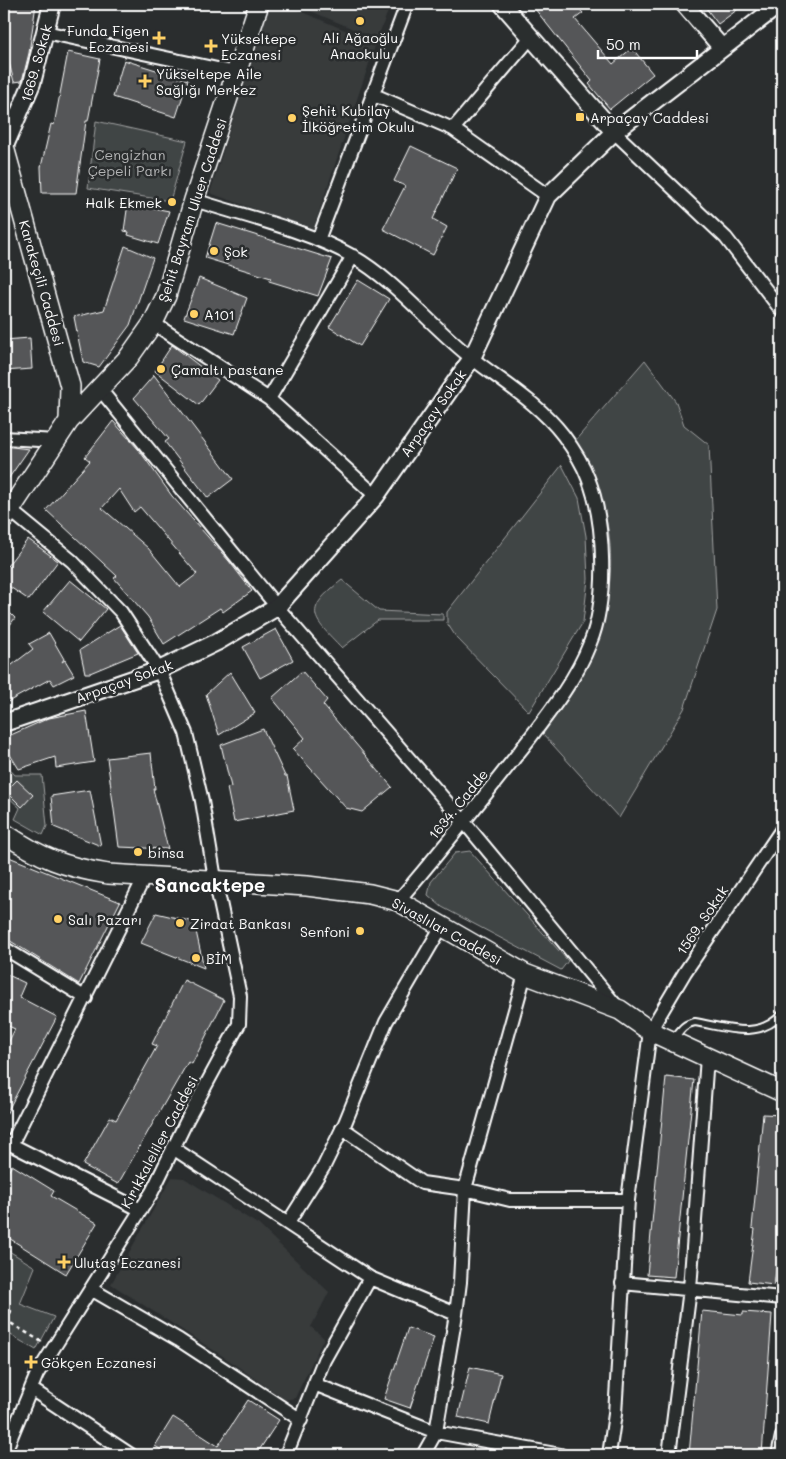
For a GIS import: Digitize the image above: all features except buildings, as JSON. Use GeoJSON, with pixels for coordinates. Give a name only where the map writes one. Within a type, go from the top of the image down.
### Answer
{"type":"FeatureCollection","features":[{"type":"Feature","properties":{"kind":"main road","name":"Şehit Bayram Uluer Caddesi"},"geometry":{"type":"LineString","coordinates":[[7,514],[69,421],[129,357],[153,322],[166,296],[194,200],[259,4]]}},
{"type":"Feature","properties":{"kind":"main road","name":"Karakeçili Caddesi"},"geometry":{"type":"LineString","coordinates":[[4,147],[70,386],[69,421]]}},
{"type":"Feature","properties":{"kind":"main road","name":"Sivaslılar Caddesi"},"geometry":{"type":"LineString","coordinates":[[4,833],[34,854],[76,869],[145,876],[307,886],[370,894],[398,901],[525,974],[620,1010],[650,1030],[782,1092]]}},
{"type":"Feature","properties":{"kind":"street","name":"1669. Sokak"},"geometry":{"type":"LineString","coordinates":[[4,147],[32,84],[52,4]]}},
{"type":"Feature","properties":{"kind":"street"},"geometry":{"type":"LineString","coordinates":[[318,240],[407,4]]}},
{"type":"Feature","properties":{"kind":"street"},"geometry":{"type":"LineString","coordinates":[[502,4],[532,36],[614,132],[726,238],[782,312]]}},
{"type":"Feature","properties":{"kind":"street"},"geometry":{"type":"LineString","coordinates":[[684,4],[722,48]]}},
{"type":"Feature","properties":{"kind":"street","name":"Arpaçay Sokak"},"geometry":{"type":"LineString","coordinates":[[4,723],[159,670],[217,642],[277,607],[376,496],[472,358],[548,196],[614,132],[780,4]]}},
{"type":"Feature","properties":{"kind":"street"},"geometry":{"type":"LineString","coordinates":[[45,32],[236,73]]}},
{"type":"Feature","properties":{"kind":"street"},"geometry":{"type":"LineString","coordinates":[[453,129],[532,36]]}},
{"type":"Feature","properties":{"kind":"street"},"geometry":{"type":"LineString","coordinates":[[372,94],[453,129],[548,196]]}},
{"type":"Feature","properties":{"kind":"street","name":"1634. Cadde"},"geometry":{"type":"LineString","coordinates":[[194,200],[318,240],[353,256],[393,285],[472,358],[511,385],[536,406],[563,435],[588,477],[602,539],[600,609],[590,644],[565,688],[540,725],[465,823],[398,901]]}},
{"type":"Feature","properties":{"kind":"street"},"geometry":{"type":"LineString","coordinates":[[269,399],[353,256]]}},
{"type":"Feature","properties":{"kind":"street"},"geometry":{"type":"LineString","coordinates":[[153,322],[269,399],[376,496]]}},
{"type":"Feature","properties":{"kind":"street"},"geometry":{"type":"LineString","coordinates":[[99,388],[277,607],[465,823],[620,1010]]}},
{"type":"Feature","properties":{"kind":"street"},"geometry":{"type":"LineString","coordinates":[[4,438],[56,441]]}},
{"type":"Feature","properties":{"kind":"street","name":"Kırıkkaleliler Caddesi"},"geometry":{"type":"LineString","coordinates":[[4,1454],[31,1389],[53,1349],[141,1210],[239,1024],[240,996],[215,879],[202,801],[186,733],[159,670],[121,612],[72,562],[7,514]]}},
{"type":"Feature","properties":{"kind":"street","name":"1569. Sokak"},"geometry":{"type":"LineString","coordinates":[[650,1030],[684,972],[782,829]]}},
{"type":"Feature","properties":{"kind":"street"},"geometry":{"type":"LineString","coordinates":[[141,1210],[7,1143],[86,998],[145,876]]}},
{"type":"Feature","properties":{"kind":"street"},"geometry":{"type":"LineString","coordinates":[[288,1223],[324,1166],[342,1128],[386,1022],[442,926]]}},
{"type":"Feature","properties":{"kind":"street"},"geometry":{"type":"LineString","coordinates":[[4,948],[86,998]]}},
{"type":"Feature","properties":{"kind":"street"},"geometry":{"type":"LineString","coordinates":[[423,1455],[436,1432],[456,1314],[460,1282],[465,1189],[525,974]]}},
{"type":"Feature","properties":{"kind":"street"},"geometry":{"type":"LineString","coordinates":[[609,1455],[615,1414],[628,1200],[650,1030]]}},
{"type":"Feature","properties":{"kind":"street"},"geometry":{"type":"LineString","coordinates":[[669,1455],[690,1289],[707,1057]]}},
{"type":"Feature","properties":{"kind":"street"},"geometry":{"type":"LineString","coordinates":[[342,1128],[422,1183],[465,1189],[510,1200],[628,1200]]}},
{"type":"Feature","properties":{"kind":"street"},"geometry":{"type":"LineString","coordinates":[[173,1148],[370,1278],[456,1314]]}},
{"type":"Feature","properties":{"kind":"street"},"geometry":{"type":"LineString","coordinates":[[286,1455],[324,1360],[370,1278]]}},
{"type":"Feature","properties":{"kind":"street"},"geometry":{"type":"LineString","coordinates":[[622,1283],[782,1298]]}},
{"type":"Feature","properties":{"kind":"street"},"geometry":{"type":"LineString","coordinates":[[91,1289],[180,1340],[301,1420]]}},
{"type":"Feature","properties":{"kind":"street"},"geometry":{"type":"LineString","coordinates":[[314,1384],[436,1432],[560,1455]]}},
{"type":"Feature","properties":{"kind":"street"},"geometry":{"type":"LineString","coordinates":[[31,1389],[131,1455]]}},
{"type":"Feature","properties":{"kind":"street"},"geometry":{"type":"LineString","coordinates":[[778,1455],[782,1436]]}},
{"type":"Feature","properties":{"kind":"lane"},"geometry":{"type":"LineString","coordinates":[[672,1041],[682,1027],[689,1023],[695,1022],[749,1031],[766,1026],[782,1014]]}},
{"type":"Feature","properties":{"kind":"path"},"geometry":{"type":"LineString","coordinates":[[4,1306],[11,1311],[7,1321],[53,1349]]}},
{"type":"Feature","properties":{"kind":"shaded area","name":"Şehit Kubilay İlköğretim Okulu"},"geometry":{"type":"Polygon","coordinates":[[[269,4],[283,4],[376,43],[313,230],[210,193],[269,4]]]}},
{"type":"Feature","properties":{"kind":"shaded area","name":"Ali Ağaoğlu Anaokulu"},"geometry":{"type":"Polygon","coordinates":[[[294,4],[391,4],[377,39],[294,4]]]}},
{"type":"Feature","properties":{"kind":"shaded area"},"geometry":{"type":"Polygon","coordinates":[[[172,1177],[184,1178],[259,1225],[329,1292],[311,1327],[324,1338],[295,1398],[285,1400],[227,1359],[111,1284],[172,1177]]]}},
{"type":"Feature","properties":{"kind":"green space","name":"Cengizhan Çepeli Parkı"},"geometry":{"type":"Polygon","coordinates":[[[96,121],[187,141],[170,201],[88,188],[96,121]]]}},
{"type":"Feature","properties":{"kind":"green space"},"geometry":{"type":"Polygon","coordinates":[[[645,360],[676,402],[684,425],[709,445],[717,610],[684,709],[619,818],[543,734],[576,687],[590,655],[607,600],[610,573],[610,547],[606,520],[599,494],[574,442],[645,360]]]}},
{"type":"Feature","properties":{"kind":"green space"},"geometry":{"type":"Polygon","coordinates":[[[562,465],[579,498],[586,536],[588,579],[583,622],[529,712],[456,637],[447,623],[447,612],[562,465]]]}},
{"type":"Feature","properties":{"kind":"green space"},"geometry":{"type":"Polygon","coordinates":[[[342,580],[379,611],[443,614],[443,620],[378,620],[342,648],[324,629],[318,621],[316,614],[321,599],[342,580]]]}},
{"type":"Feature","properties":{"kind":"green space"},"geometry":{"type":"Polygon","coordinates":[[[4,763],[15,775],[42,775],[47,826],[43,835],[15,819],[20,808],[4,793],[4,763]]]}},
{"type":"Feature","properties":{"kind":"green space"},"geometry":{"type":"Polygon","coordinates":[[[470,851],[568,961],[561,970],[442,907],[428,895],[431,882],[455,853],[470,851]]]}},
{"type":"Feature","properties":{"kind":"green space"},"geometry":{"type":"Polygon","coordinates":[[[4,1248],[35,1267],[20,1304],[54,1317],[36,1350],[4,1331],[4,1248]]]}},
{"type":"Feature","properties":{"kind":"green space"},"geometry":{"type":"Polygon","coordinates":[[[445,1448],[483,1455],[442,1455],[445,1448]]]}},
{"type":"Feature","properties":{"kind":"place","name":"Ali Ağaoğlu Anaokulu"},"geometry":{"type":"Point","coordinates":[360,21]}},
{"type":"Feature","properties":{"kind":"place","name":"Funda Figen Eczanesi"},"geometry":{"type":"Point","coordinates":[159,38]}},
{"type":"Feature","properties":{"kind":"place","name":"Yükseltepe Eczanesi"},"geometry":{"type":"Point","coordinates":[211,46]}},
{"type":"Feature","properties":{"kind":"place","name":"Yükseltepe Aile Sağlığı Merkez"},"geometry":{"type":"Point","coordinates":[145,81]}},
{"type":"Feature","properties":{"kind":"place","name":"Arpaçay Caddesi"},"geometry":{"type":"Point","coordinates":[580,117]}},
{"type":"Feature","properties":{"kind":"place","name":"Şehit Kubilay İlköğretim Okulu"},"geometry":{"type":"Point","coordinates":[292,118]}},
{"type":"Feature","properties":{"kind":"place","name":"Halk Ekmek"},"geometry":{"type":"Point","coordinates":[172,202]}},
{"type":"Feature","properties":{"kind":"place","name":"Şok"},"geometry":{"type":"Point","coordinates":[214,251]}},
{"type":"Feature","properties":{"kind":"place","name":"A101"},"geometry":{"type":"Point","coordinates":[194,314]}},
{"type":"Feature","properties":{"kind":"place","name":"Çamaltı pastane"},"geometry":{"type":"Point","coordinates":[161,369]}},
{"type":"Feature","properties":{"kind":"place","name":"binsa"},"geometry":{"type":"Point","coordinates":[138,852]}},
{"type":"Feature","properties":{"kind":"place","name":"Salı Pazarı"},"geometry":{"type":"Point","coordinates":[58,919]}},
{"type":"Feature","properties":{"kind":"place","name":"Ziraat Bankası"},"geometry":{"type":"Point","coordinates":[180,923]}},
{"type":"Feature","properties":{"kind":"place","name":"Senfoni"},"geometry":{"type":"Point","coordinates":[360,931]}},
{"type":"Feature","properties":{"kind":"place","name":"BİM"},"geometry":{"type":"Point","coordinates":[196,958]}},
{"type":"Feature","properties":{"kind":"place","name":"Ulutaş Eczanesi"},"geometry":{"type":"Point","coordinates":[64,1262]}},
{"type":"Feature","properties":{"kind":"place","name":"Gökçen Eczanesi"},"geometry":{"type":"Point","coordinates":[31,1362]}},
{"type":"Feature","properties":{"kind":"district","name":"Sancaktepe"},"geometry":{"type":"Point","coordinates":[210,884]}}]}
